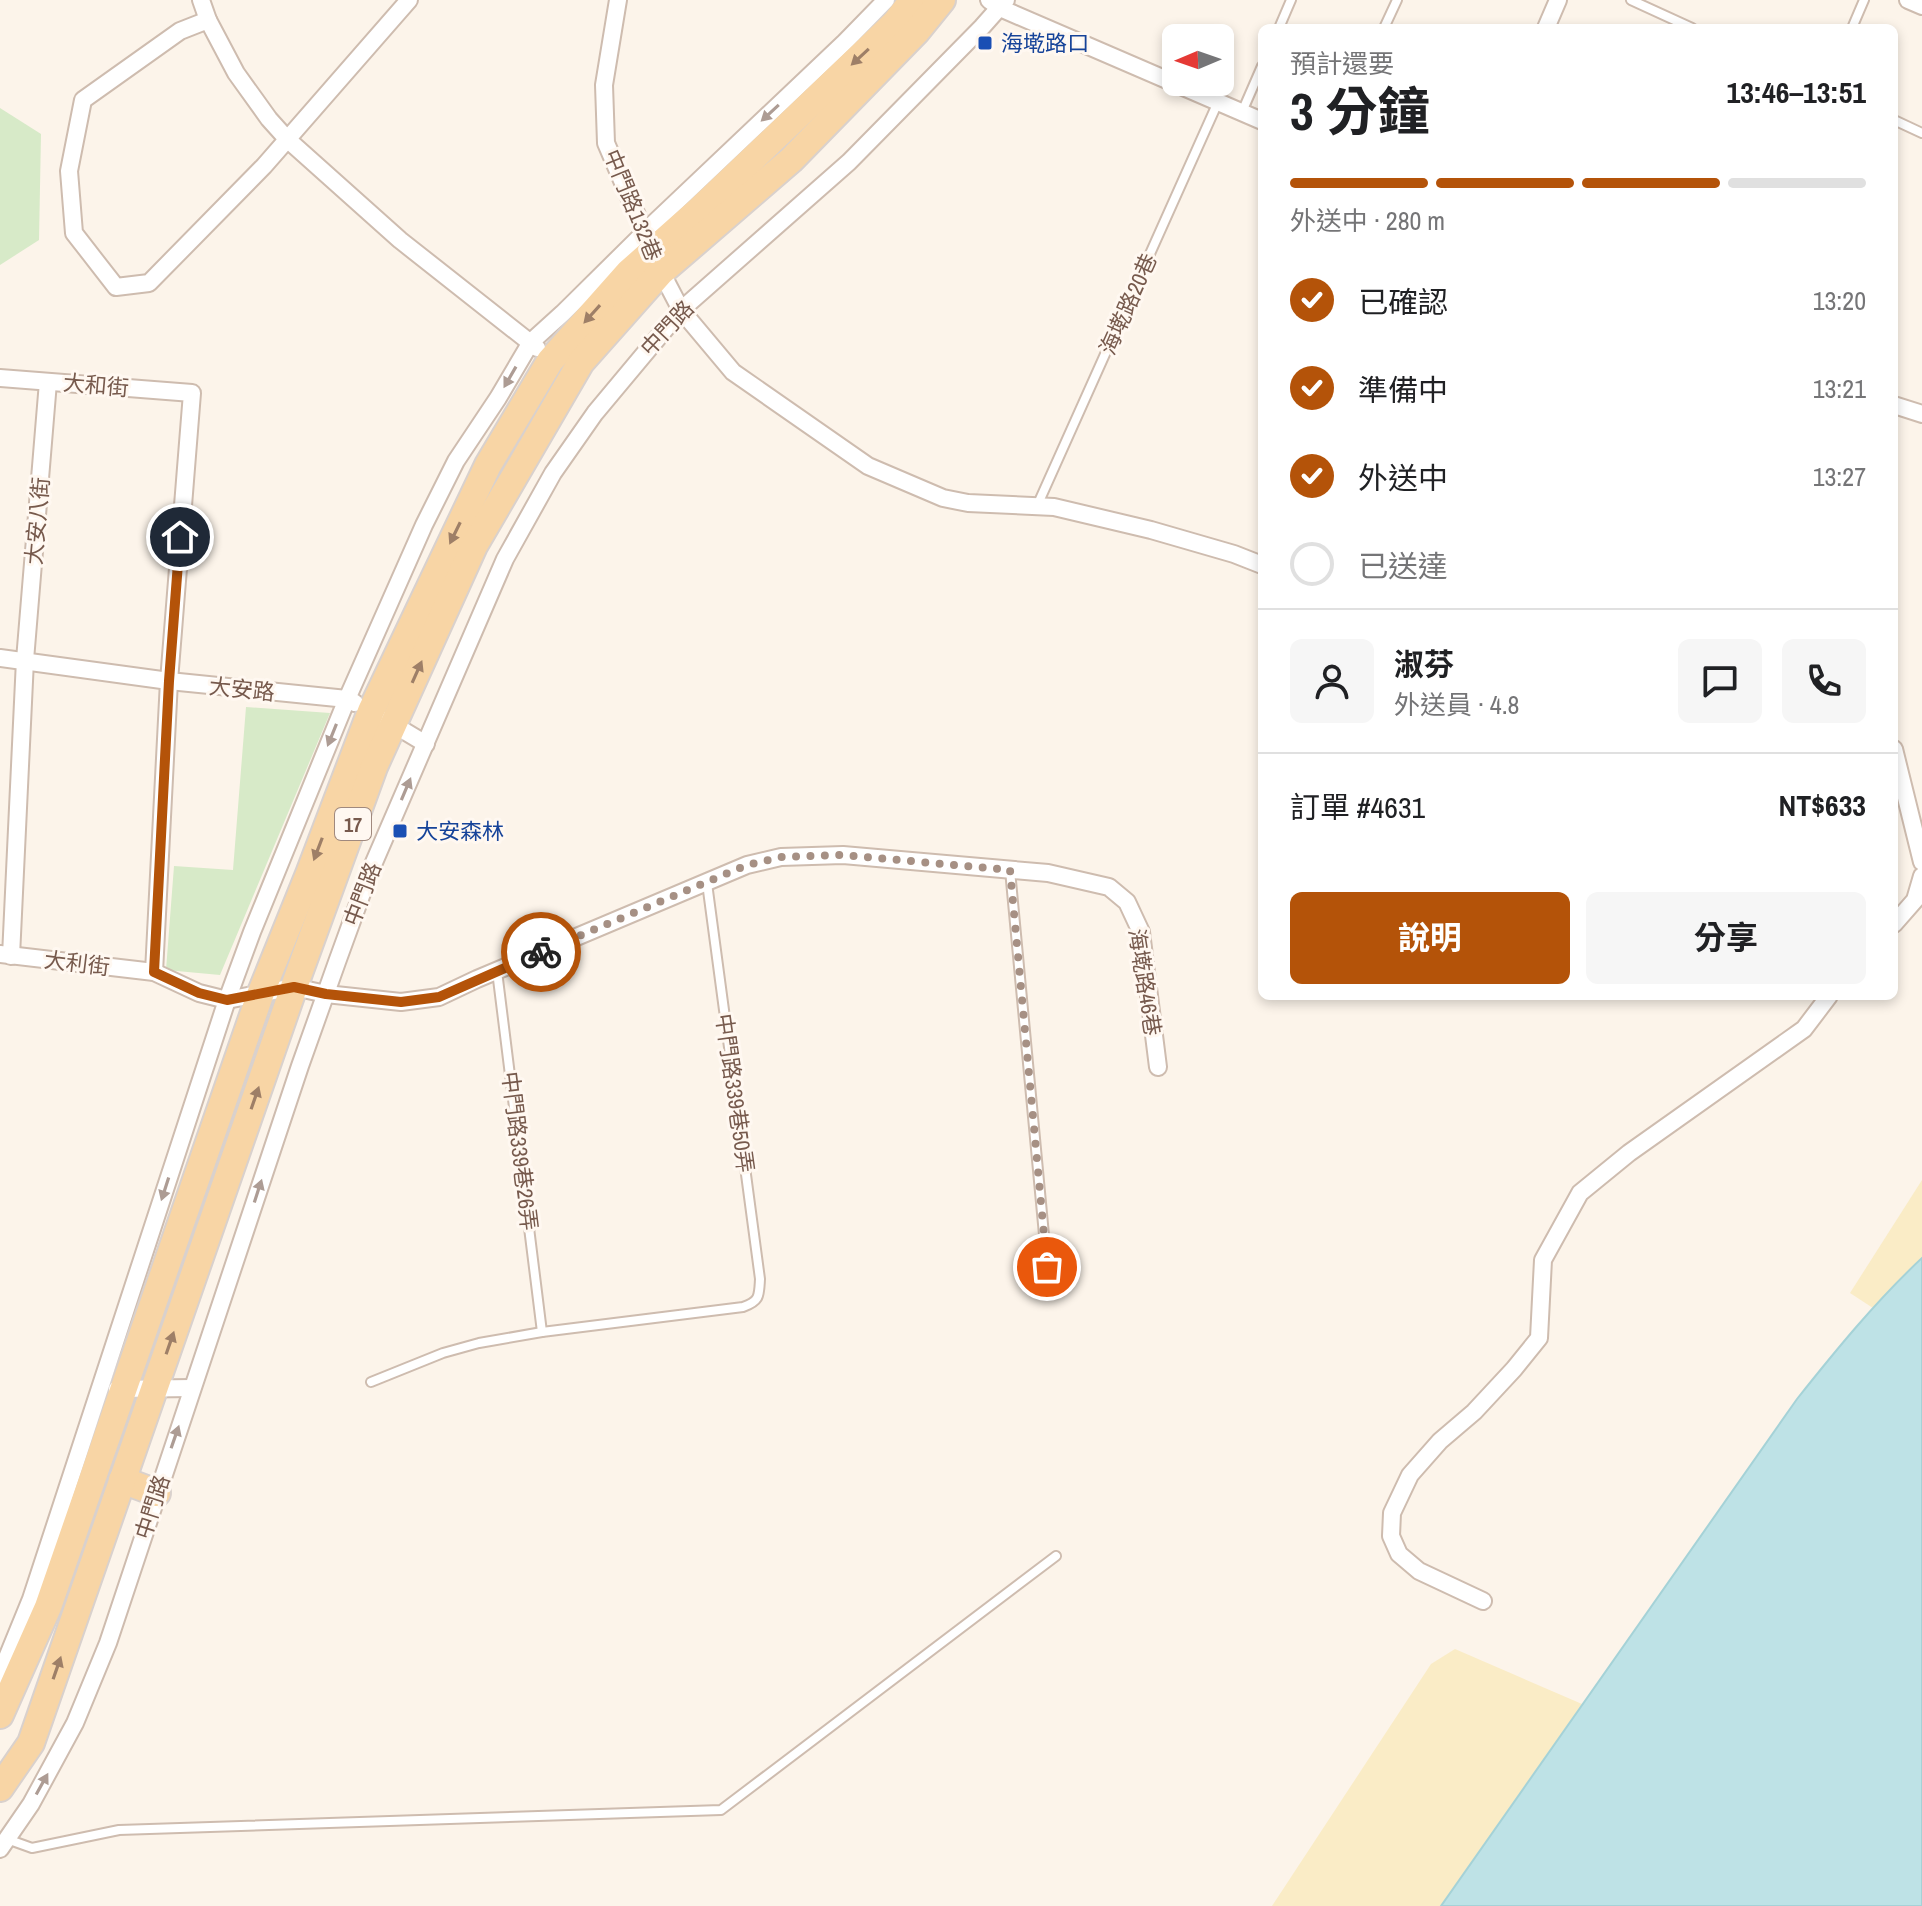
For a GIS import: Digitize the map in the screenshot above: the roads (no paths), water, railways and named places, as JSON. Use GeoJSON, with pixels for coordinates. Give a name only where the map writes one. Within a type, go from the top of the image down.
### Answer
{"type":"FeatureCollection","features":[{"type":"Feature","properties":{"kind":"main road","name":"中門路"},"geometry":{"type":"LineString","coordinates":[[0,1788],[31,1743],[294,987],[374,767],[382,718],[488,465],[550,361],[629,272],[895,23],[913,0]]}},
{"type":"Feature","properties":{"kind":"main road","name":"中門路"},"geometry":{"type":"LineString","coordinates":[[0,1715],[48,1607],[112,1389],[314,859],[382,718],[474,546],[581,362],[652,252],[791,160],[916,32],[942,0]]}},
{"type":"Feature","properties":{"kind":"main road"},"geometry":{"type":"LineString","coordinates":[[122,1480],[157,1493]]}},
{"type":"Feature","properties":{"kind":"street"},"geometry":{"type":"LineString","coordinates":[[201,0],[236,73],[287,139],[400,240],[531,342],[550,361]]}},
{"type":"Feature","properties":{"kind":"street"},"geometry":{"type":"LineString","coordinates":[[208,20],[180,31],[83,100],[69,171],[74,233],[116,287],[149,283],[264,166],[409,0]]}},
{"type":"Feature","properties":{"kind":"street","name":"中門路132巷"},"geometry":{"type":"LineString","coordinates":[[618,0],[604,85],[606,143],[652,252],[681,310],[733,372],[868,466],[943,498],[968,503],[1054,507],[1151,530],[1258,563]]}},
{"type":"Feature","properties":{"kind":"street","name":"中門路"},"geometry":{"type":"LineString","coordinates":[[0,1675],[112,1389],[227,1000],[252,932],[347,699],[424,525],[456,461],[531,342],[563,313],[652,252],[886,0]]}},
{"type":"Feature","properties":{"kind":"street"},"geometry":{"type":"LineString","coordinates":[[1548,24],[1558,0]]}},
{"type":"Feature","properties":{"kind":"street"},"geometry":{"type":"LineString","coordinates":[[1908,0],[1922,6]]}},
{"type":"Feature","properties":{"kind":"street"},"geometry":{"type":"LineString","coordinates":[[998,3],[1258,119]]}},
{"type":"Feature","properties":{"kind":"street","name":"中門路"},"geometry":{"type":"LineString","coordinates":[[3,1844],[31,1804],[75,1723],[108,1643],[192,1388],[369,874],[505,559],[553,473],[595,413],[681,310],[849,162],[998,3]]}},
{"type":"Feature","properties":{"kind":"street","name":"大和街"},"geometry":{"type":"LineString","coordinates":[[0,378],[192,393],[169,681]]}},
{"type":"Feature","properties":{"kind":"street","name":"大安八街"},"geometry":{"type":"LineString","coordinates":[[6,955],[25,660],[48,382]]}},
{"type":"Feature","properties":{"kind":"street"},"geometry":{"type":"LineString","coordinates":[[1898,406],[1922,414]]}},
{"type":"Feature","properties":{"kind":"street","name":"大安路"},"geometry":{"type":"LineString","coordinates":[[0,658],[169,681],[347,699],[426,744]]}},
{"type":"Feature","properties":{"kind":"street"},"geometry":{"type":"LineString","coordinates":[[154,972],[169,681]]}},
{"type":"Feature","properties":{"kind":"street"},"geometry":{"type":"LineString","coordinates":[[1898,765],[1922,862]]}},
{"type":"Feature","properties":{"kind":"street","name":"海墘路46巷"},"geometry":{"type":"LineString","coordinates":[[294,987],[326,994],[401,1002],[439,997],[747,865],[781,857],[843,855],[1048,873],[1109,887],[1127,902],[1141,932],[1158,1067]]}},
{"type":"Feature","properties":{"kind":"street"},"geometry":{"type":"LineString","coordinates":[[1898,919],[1915,900],[1922,876]]}},
{"type":"Feature","properties":{"kind":"street","name":"大利街"},"geometry":{"type":"LineString","coordinates":[[6,955],[154,972],[199,993],[227,1000]]}},
{"type":"Feature","properties":{"kind":"street"},"geometry":{"type":"LineString","coordinates":[[227,1000],[294,987]]}},
{"type":"Feature","properties":{"kind":"street"},"geometry":{"type":"LineString","coordinates":[[1483,1601],[1419,1571],[1399,1554],[1391,1536],[1392,1513],[1410,1475],[1440,1441],[1474,1412],[1539,1338],[1543,1260],[1580,1193],[1629,1153],[1804,1029],[1826,1000]]}},
{"type":"Feature","properties":{"kind":"street"},"geometry":{"type":"LineString","coordinates":[[112,1389],[192,1388]]}},
{"type":"Feature","properties":{"kind":"lane"},"geometry":{"type":"LineString","coordinates":[[1281,24],[1291,0]]}},
{"type":"Feature","properties":{"kind":"lane"},"geometry":{"type":"LineString","coordinates":[[1386,24],[1397,0]]}},
{"type":"Feature","properties":{"kind":"lane"},"geometry":{"type":"LineString","coordinates":[[1631,0],[1683,24]]}},
{"type":"Feature","properties":{"kind":"lane"},"geometry":{"type":"LineString","coordinates":[[1854,24],[1864,0]]}},
{"type":"Feature","properties":{"kind":"lane"},"geometry":{"type":"LineString","coordinates":[[1242,112],[1258,75]]}},
{"type":"Feature","properties":{"kind":"lane","name":"海墘路20巷"},"geometry":{"type":"LineString","coordinates":[[1037,506],[1218,101]]}},
{"type":"Feature","properties":{"kind":"lane"},"geometry":{"type":"LineString","coordinates":[[1898,122],[1922,133]]}},
{"type":"Feature","properties":{"kind":"lane"},"geometry":{"type":"LineString","coordinates":[[1010,870],[1047,1267]]}},
{"type":"Feature","properties":{"kind":"lane","name":"中門路339巷50弄"},"geometry":{"type":"LineString","coordinates":[[542,1332],[743,1307],[754,1303],[760,1294],[707,882]]}},
{"type":"Feature","properties":{"kind":"lane","name":"中門路339巷26弄"},"geometry":{"type":"LineString","coordinates":[[497,970],[542,1332]]}},
{"type":"Feature","properties":{"kind":"lane"},"geometry":{"type":"LineString","coordinates":[[371,1382],[443,1353],[542,1332]]}},
{"type":"Feature","properties":{"kind":"lane"},"geometry":{"type":"LineString","coordinates":[[3,1844],[32,1848],[119,1830],[721,1810],[1056,1556]]}},
{"type":"Feature","properties":{"kind":"water"},"geometry":{"type":"Polygon","coordinates":[[[1922,1258],[1922,1906],[1441,1906],[1797,1399],[1873,1309],[1922,1258]]]}},
{"type":"Feature","properties":{"kind":"place","name":"海墘路口"},"geometry":{"type":"Point","coordinates":[985,43]}},
{"type":"Feature","properties":{"kind":"place","name":"大安森林"},"geometry":{"type":"Point","coordinates":[400,831]}}]}
